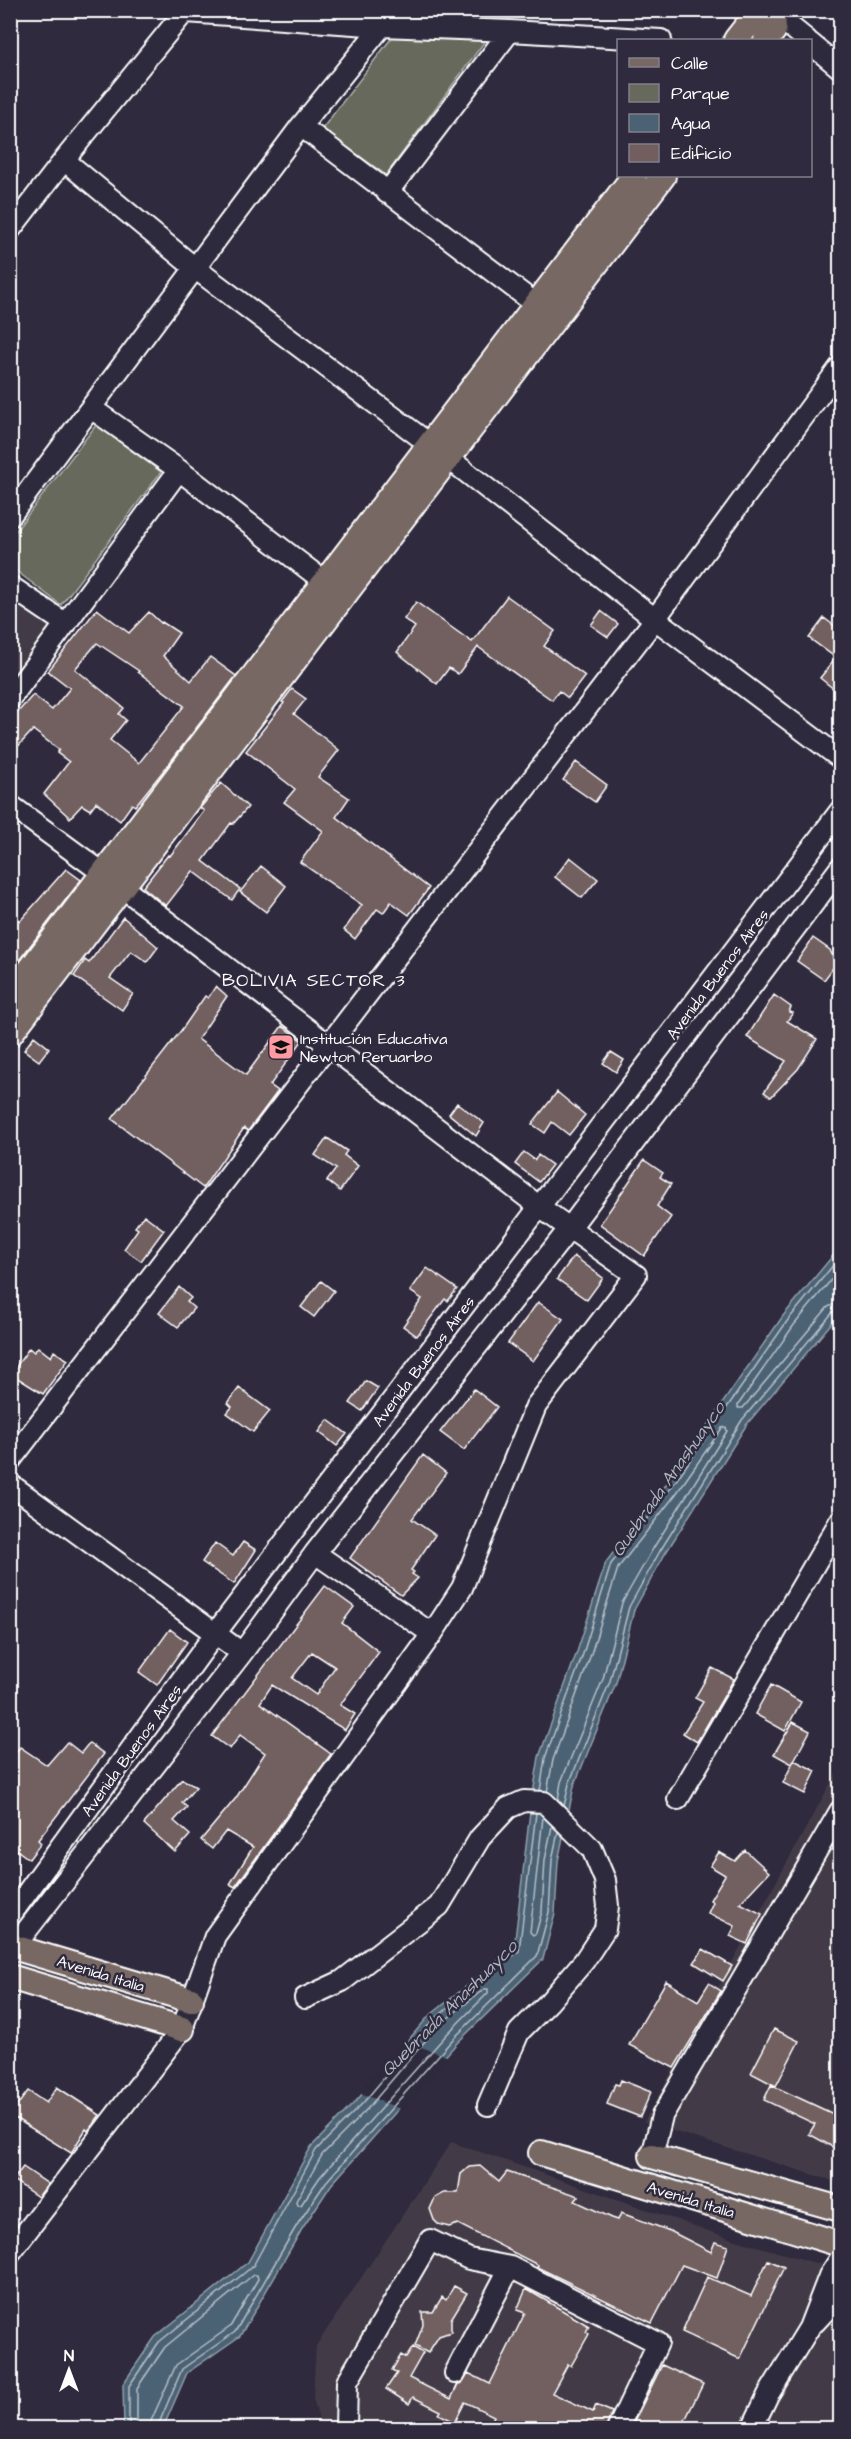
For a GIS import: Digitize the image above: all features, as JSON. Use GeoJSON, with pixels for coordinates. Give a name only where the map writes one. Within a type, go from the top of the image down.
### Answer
{"type":"FeatureCollection","features":[{"type":"Feature","properties":{"kind":"main road"},"geometry":{"type":"LineString","coordinates":[[737,39],[754,17],[772,12],[774,30],[767,39]]}},
{"type":"Feature","properties":{"kind":"main road"},"geometry":{"type":"LineString","coordinates":[[10,1034],[113,880],[326,582],[439,452],[537,305],[633,177]]}},
{"type":"Feature","properties":{"kind":"main road"},"geometry":{"type":"LineString","coordinates":[[10,996],[113,880],[439,452],[662,177]]}},
{"type":"Feature","properties":{"kind":"main road","name":"Avenida Italia"},"geometry":{"type":"LineString","coordinates":[[12,1948],[191,2000]]}},
{"type":"Feature","properties":{"kind":"main road","name":"Avenida Italia"},"geometry":{"type":"LineString","coordinates":[[10,1977],[182,2029]]}},
{"type":"Feature","properties":{"kind":"main road","name":"Avenida Italia"},"geometry":{"type":"LineString","coordinates":[[541,2153],[840,2244]]}},
{"type":"Feature","properties":{"kind":"main road"},"geometry":{"type":"LineString","coordinates":[[652,2156],[840,2209]]}},
{"type":"Feature","properties":{"kind":"street"},"geometry":{"type":"LineString","coordinates":[[10,230],[186,11],[382,26],[644,39]]}},
{"type":"Feature","properties":{"kind":"street"},"geometry":{"type":"LineString","coordinates":[[772,12],[806,39]]}},
{"type":"Feature","properties":{"kind":"street"},"geometry":{"type":"LineString","coordinates":[[10,516],[301,126],[382,26]]}},
{"type":"Feature","properties":{"kind":"street"},"geometry":{"type":"LineString","coordinates":[[387,193],[510,31]]}},
{"type":"Feature","properties":{"kind":"street"},"geometry":{"type":"LineString","coordinates":[[812,46],[840,68]]}},
{"type":"Feature","properties":{"kind":"street"},"geometry":{"type":"LineString","coordinates":[[301,126],[537,305]]}},
{"type":"Feature","properties":{"kind":"street"},"geometry":{"type":"LineString","coordinates":[[64,160],[196,269],[840,758]]}},
{"type":"Feature","properties":{"kind":"street"},"geometry":{"type":"LineString","coordinates":[[10,1461],[655,619],[840,367]]}},
{"type":"Feature","properties":{"kind":"street"},"geometry":{"type":"LineString","coordinates":[[91,408],[179,470],[326,582]]}},
{"type":"Feature","properties":{"kind":"street"},"geometry":{"type":"LineString","coordinates":[[10,699],[179,470]]}},
{"type":"Feature","properties":{"kind":"street"},"geometry":{"type":"LineString","coordinates":[[10,586],[66,624]]}},
{"type":"Feature","properties":{"kind":"street"},"geometry":{"type":"LineString","coordinates":[[10,805],[113,880],[568,1229],[636,1275],[536,1406],[462,1588],[432,1634],[215,1936],[182,2029],[10,2253]]}},
{"type":"Feature","properties":{"kind":"street","name":"Avenida Buenos Aires"},"geometry":{"type":"LineString","coordinates":[[10,1916],[214,1635],[541,1208],[840,811]]}},
{"type":"Feature","properties":{"kind":"street","name":"Avenida Buenos Aires"},"geometry":{"type":"LineString","coordinates":[[12,1948],[242,1653],[315,1553],[568,1229],[840,868]]}},
{"type":"Feature","properties":{"kind":"street"},"geometry":{"type":"LineString","coordinates":[[10,1484],[214,1635],[242,1653]]}},
{"type":"Feature","properties":{"kind":"street"},"geometry":{"type":"LineString","coordinates":[[678,1799],[835,1542],[840,1521]]}},
{"type":"Feature","properties":{"kind":"street"},"geometry":{"type":"LineString","coordinates":[[315,1553],[432,1634]]}},
{"type":"Feature","properties":{"kind":"street"},"geometry":{"type":"LineString","coordinates":[[305,1998],[342,1981],[439,1906],[480,1838],[507,1808],[524,1801],[544,1802],[592,1849],[605,1880],[608,1906],[605,1929],[579,1968],[519,2032],[489,2105]]}},
{"type":"Feature","properties":{"kind":"street"},"geometry":{"type":"LineString","coordinates":[[652,2156],[662,2116],[840,1811]]}},
{"type":"Feature","properties":{"kind":"street"},"geometry":{"type":"LineString","coordinates":[[346,2428],[348,2382],[430,2240],[469,2259],[510,2267],[658,2343],[618,2428]]}},
{"type":"Feature","properties":{"kind":"street"},"geometry":{"type":"LineString","coordinates":[[752,2428],[768,2395],[809,2328],[829,2276],[840,2259]]}},
{"type":"Feature","properties":{"kind":"street"},"geometry":{"type":"LineString","coordinates":[[454,2373],[510,2267]]}},
{"type":"Feature","properties":{"kind":"street"},"geometry":{"type":"LineString","coordinates":[[809,2328],[840,2295]]}},
{"type":"Feature","properties":{"kind":"shaded area"},"geometry":{"type":"Polygon","coordinates":[[[10,596],[51,628],[11,682],[10,682],[10,596]]]}},
{"type":"Feature","properties":{"kind":"shaded area"},"geometry":{"type":"Polygon","coordinates":[[[840,1766],[840,2183],[644,2122],[840,1766]]]}},
{"type":"Feature","properties":{"kind":"shaded area"},"geometry":{"type":"Polygon","coordinates":[[[451,2142],[732,2239],[840,2270],[840,2428],[321,2428],[313,2398],[316,2346],[451,2142]]]}},
{"type":"Feature","properties":{"kind":"green space"},"geometry":{"type":"Polygon","coordinates":[[[393,36],[485,41],[386,175],[322,129],[393,36]]]}},
{"type":"Feature","properties":{"kind":"green space"},"geometry":{"type":"Polygon","coordinates":[[[96,425],[161,472],[61,605],[11,567],[11,537],[96,425]]]}},
{"type":"Feature","properties":{"kind":"water","name":"Quebrada Anashuayco"},"geometry":{"type":"Polygon","coordinates":[[[840,1247],[840,1313],[747,1424],[665,1554],[634,1610],[616,1683],[574,1786],[558,1861],[555,1913],[543,1959],[457,2043],[331,2185],[302,2229],[240,2336],[187,2373],[163,2428],[124,2428],[123,2384],[155,2337],[248,2262],[311,2147],[358,2099],[428,2017],[514,1948],[539,1757],[577,1652],[606,1562],[665,1486],[783,1316],[840,1247]]]}},
{"type":"Feature","properties":{"kind":"pier"},"geometry":{"type":"Polygon","coordinates":[[[404,2041],[449,2057],[403,2110],[360,2093],[404,2041]]]}},
{"type":"Feature","properties":{"kind":"building"},"geometry":{"type":"Polygon","coordinates":[[[507,596],[555,631],[544,646],[585,676],[568,698],[559,691],[552,700],[478,647],[458,674],[449,668],[437,684],[397,652],[415,627],[404,619],[416,602],[472,642],[507,596]]]}},
{"type":"Feature","properties":{"kind":"building"},"geometry":{"type":"Polygon","coordinates":[[[97,609],[129,633],[149,612],[161,623],[179,633],[163,656],[191,681],[210,657],[236,676],[168,765],[135,806],[132,804],[120,821],[96,802],[90,810],[82,805],[70,818],[44,794],[69,762],[57,753],[59,750],[33,730],[10,755],[10,721],[33,695],[52,710],[70,688],[48,671],[97,609]],[[97,643],[75,669],[124,708],[119,714],[126,720],[110,740],[139,763],[184,706],[139,671],[97,643]]]}},
{"type":"Feature","properties":{"kind":"building"},"geometry":{"type":"Polygon","coordinates":[[[601,611],[618,624],[608,637],[591,625],[601,611]]]}},
{"type":"Feature","properties":{"kind":"building"},"geometry":{"type":"Polygon","coordinates":[[[824,618],[840,630],[840,694],[820,678],[836,658],[809,638],[824,618]]]}},
{"type":"Feature","properties":{"kind":"building"},"geometry":{"type":"Polygon","coordinates":[[[292,689],[306,699],[294,714],[339,750],[318,777],[349,798],[336,817],[429,888],[409,915],[391,902],[383,913],[377,909],[355,939],[344,930],[362,905],[300,862],[323,831],[284,802],[295,789],[246,751],[284,703],[282,702],[292,689]]]}},
{"type":"Feature","properties":{"kind":"building"},"geometry":{"type":"Polygon","coordinates":[[[576,762],[607,785],[595,802],[563,780],[576,762]]]}},
{"type":"Feature","properties":{"kind":"building"},"geometry":{"type":"Polygon","coordinates":[[[221,783],[248,807],[233,824],[231,823],[203,861],[240,889],[232,900],[193,871],[166,906],[143,887],[204,811],[200,808],[221,783]]]}},
{"type":"Feature","properties":{"kind":"building"},"geometry":{"type":"Polygon","coordinates":[[[570,857],[598,879],[582,898],[555,877],[570,857]]]}},
{"type":"Feature","properties":{"kind":"building"},"geometry":{"type":"Polygon","coordinates":[[[261,866],[286,886],[266,912],[240,892],[261,866]]]}},
{"type":"Feature","properties":{"kind":"building"},"geometry":{"type":"Polygon","coordinates":[[[66,869],[81,880],[10,972],[10,913],[20,921],[66,869]]]}},
{"type":"Feature","properties":{"kind":"building"},"geometry":{"type":"Polygon","coordinates":[[[123,917],[158,947],[147,962],[131,951],[110,978],[133,994],[122,1010],[74,976],[85,960],[89,963],[123,917]]]}},
{"type":"Feature","properties":{"kind":"building"},"geometry":{"type":"Polygon","coordinates":[[[813,938],[830,950],[836,964],[824,980],[797,961],[813,938]]]}},
{"type":"Feature","properties":{"kind":"building"},"geometry":{"type":"Polygon","coordinates":[[[216,986],[227,996],[198,1039],[246,1075],[282,1026],[302,1041],[270,1085],[278,1091],[248,1131],[244,1128],[203,1188],[112,1119],[205,996],[208,998],[216,986]]]}},
{"type":"Feature","properties":{"kind":"building"},"geometry":{"type":"Polygon","coordinates":[[[774,995],[791,1007],[789,1012],[793,1013],[787,1021],[817,1039],[798,1069],[771,1097],[764,1092],[786,1061],[747,1037],[774,995]]]}},
{"type":"Feature","properties":{"kind":"building"},"geometry":{"type":"Polygon","coordinates":[[[34,1036],[49,1048],[39,1061],[24,1050],[34,1036]]]}},
{"type":"Feature","properties":{"kind":"building"},"geometry":{"type":"Polygon","coordinates":[[[611,1052],[624,1060],[616,1072],[603,1063],[611,1052]]]}},
{"type":"Feature","properties":{"kind":"building"},"geometry":{"type":"Polygon","coordinates":[[[557,1092],[585,1115],[569,1135],[552,1122],[545,1133],[532,1124],[557,1092]]]}},
{"type":"Feature","properties":{"kind":"building"},"geometry":{"type":"Polygon","coordinates":[[[457,1103],[484,1123],[476,1136],[449,1114],[457,1103]]]}},
{"type":"Feature","properties":{"kind":"building"},"geometry":{"type":"Polygon","coordinates":[[[327,1138],[347,1151],[344,1155],[358,1166],[340,1191],[327,1181],[336,1169],[315,1155],[327,1138]]]}},
{"type":"Feature","properties":{"kind":"building"},"geometry":{"type":"Polygon","coordinates":[[[524,1152],[535,1160],[538,1155],[552,1165],[539,1182],[515,1164],[524,1152]]]}},
{"type":"Feature","properties":{"kind":"building"},"geometry":{"type":"Polygon","coordinates":[[[644,1160],[663,1173],[660,1177],[671,1184],[657,1206],[671,1217],[644,1256],[600,1224],[644,1160]]]}},
{"type":"Feature","properties":{"kind":"building"},"geometry":{"type":"Polygon","coordinates":[[[144,1215],[164,1230],[141,1261],[124,1249],[138,1229],[135,1227],[144,1215]]]}},
{"type":"Feature","properties":{"kind":"building"},"geometry":{"type":"Polygon","coordinates":[[[574,1256],[603,1278],[587,1300],[557,1279],[574,1256]]]}},
{"type":"Feature","properties":{"kind":"building"},"geometry":{"type":"Polygon","coordinates":[[[427,1268],[457,1289],[448,1301],[445,1299],[417,1336],[403,1326],[422,1299],[410,1291],[427,1268]]]}},
{"type":"Feature","properties":{"kind":"building"},"geometry":{"type":"Polygon","coordinates":[[[321,1281],[334,1291],[314,1317],[301,1307],[321,1281]]]}},
{"type":"Feature","properties":{"kind":"building"},"geometry":{"type":"Polygon","coordinates":[[[179,1287],[191,1298],[187,1302],[194,1308],[178,1327],[159,1313],[179,1287]]]}},
{"type":"Feature","properties":{"kind":"building"},"geometry":{"type":"Polygon","coordinates":[[[538,1302],[563,1319],[533,1361],[508,1343],[538,1302]]]}},
{"type":"Feature","properties":{"kind":"building"},"geometry":{"type":"Polygon","coordinates":[[[38,1347],[51,1357],[54,1351],[68,1360],[43,1394],[11,1374],[29,1348],[34,1352],[38,1347]]]}},
{"type":"Feature","properties":{"kind":"building"},"geometry":{"type":"Polygon","coordinates":[[[366,1381],[378,1388],[362,1411],[350,1403],[366,1381]]]}},
{"type":"Feature","properties":{"kind":"building"},"geometry":{"type":"Polygon","coordinates":[[[239,1388],[270,1411],[253,1432],[227,1413],[232,1407],[228,1403],[239,1388]]]}},
{"type":"Feature","properties":{"kind":"building"},"geometry":{"type":"Polygon","coordinates":[[[474,1389],[497,1407],[464,1450],[440,1432],[474,1389]]]}},
{"type":"Feature","properties":{"kind":"building"},"geometry":{"type":"Polygon","coordinates":[[[328,1420],[347,1434],[337,1446],[319,1432],[328,1420]]]}},
{"type":"Feature","properties":{"kind":"building"},"geometry":{"type":"Polygon","coordinates":[[[423,1455],[446,1473],[412,1519],[435,1535],[411,1570],[414,1572],[412,1574],[418,1578],[401,1595],[350,1558],[423,1455]]]}},
{"type":"Feature","properties":{"kind":"building"},"geometry":{"type":"Polygon","coordinates":[[[243,1542],[256,1550],[234,1584],[202,1562],[215,1543],[233,1556],[243,1542]]]}},
{"type":"Feature","properties":{"kind":"building"},"geometry":{"type":"Polygon","coordinates":[[[325,1586],[354,1607],[342,1623],[379,1652],[340,1705],[355,1714],[345,1730],[272,1685],[260,1703],[331,1754],[235,1887],[230,1884],[253,1847],[226,1831],[212,1849],[201,1840],[236,1798],[265,1753],[240,1735],[230,1749],[212,1736],[325,1586]],[[312,1652],[292,1678],[316,1695],[335,1667],[312,1652]]]}},
{"type":"Feature","properties":{"kind":"building"},"geometry":{"type":"Polygon","coordinates":[[[170,1629],[187,1642],[157,1685],[139,1672],[170,1629]]]}},
{"type":"Feature","properties":{"kind":"building"},"geometry":{"type":"Polygon","coordinates":[[[712,1668],[734,1679],[697,1742],[683,1733],[703,1702],[695,1698],[712,1668]]]}},
{"type":"Feature","properties":{"kind":"building"},"geometry":{"type":"Polygon","coordinates":[[[771,1685],[801,1702],[785,1731],[755,1714],[771,1685]]]}},
{"type":"Feature","properties":{"kind":"building"},"geometry":{"type":"Polygon","coordinates":[[[793,1722],[810,1731],[792,1764],[774,1754],[793,1722]]]}},
{"type":"Feature","properties":{"kind":"building"},"geometry":{"type":"Polygon","coordinates":[[[67,1742],[81,1753],[89,1743],[104,1754],[38,1840],[41,1843],[29,1859],[10,1845],[10,1760],[20,1747],[47,1765],[67,1742]]]}},
{"type":"Feature","properties":{"kind":"building"},"geometry":{"type":"Polygon","coordinates":[[[794,1760],[816,1771],[805,1794],[783,1783],[794,1760]]]}},
{"type":"Feature","properties":{"kind":"building"},"geometry":{"type":"Polygon","coordinates":[[[182,1779],[196,1787],[182,1803],[187,1807],[174,1821],[190,1835],[175,1852],[144,1824],[182,1779]]]}},
{"type":"Feature","properties":{"kind":"building"},"geometry":{"type":"Polygon","coordinates":[[[745,1850],[769,1872],[740,1903],[762,1914],[747,1944],[730,1936],[735,1926],[708,1913],[713,1902],[710,1900],[725,1875],[710,1866],[719,1852],[735,1861],[745,1850]]]}},
{"type":"Feature","properties":{"kind":"building"},"geometry":{"type":"Polygon","coordinates":[[[703,1949],[732,1966],[723,1981],[694,1963],[703,1949]]]}},
{"type":"Feature","properties":{"kind":"building"},"geometry":{"type":"Polygon","coordinates":[[[666,1981],[698,2001],[709,1983],[721,1991],[674,2068],[629,2045],[666,1981]]]}},
{"type":"Feature","properties":{"kind":"building"},"geometry":{"type":"Polygon","coordinates":[[[774,2029],[799,2041],[776,2086],[751,2073],[774,2029]]]}},
{"type":"Feature","properties":{"kind":"building"},"geometry":{"type":"Polygon","coordinates":[[[621,2080],[651,2092],[640,2117],[607,2104],[615,2084],[619,2085],[621,2080]]]}},
{"type":"Feature","properties":{"kind":"building"},"geometry":{"type":"Polygon","coordinates":[[[771,2085],[840,2117],[840,2151],[809,2134],[815,2124],[764,2100],[771,2085]]]}},
{"type":"Feature","properties":{"kind":"building"},"geometry":{"type":"Polygon","coordinates":[[[57,2087],[100,2115],[88,2131],[86,2129],[71,2153],[10,2115],[28,2091],[46,2103],[57,2087]]]}},
{"type":"Feature","properties":{"kind":"building"},"geometry":{"type":"Polygon","coordinates":[[[480,2166],[499,2182],[507,2172],[579,2196],[575,2201],[612,2218],[618,2220],[621,2213],[670,2231],[711,2252],[715,2242],[728,2246],[717,2278],[682,2265],[652,2323],[537,2267],[538,2265],[458,2224],[449,2227],[438,2224],[430,2209],[435,2198],[444,2193],[458,2193],[461,2174],[469,2167],[480,2166]]]}},
{"type":"Feature","properties":{"kind":"building"},"geometry":{"type":"Polygon","coordinates":[[[23,2167],[48,2184],[38,2197],[13,2180],[23,2167]]]}},
{"type":"Feature","properties":{"kind":"building"},"geometry":{"type":"Polygon","coordinates":[[[768,2260],[784,2267],[740,2359],[682,2332],[707,2277],[751,2296],[768,2260]]]}},
{"type":"Feature","properties":{"kind":"building"},"geometry":{"type":"Polygon","coordinates":[[[454,2286],[467,2293],[451,2319],[451,2332],[439,2336],[428,2353],[415,2346],[423,2325],[422,2312],[433,2312],[442,2297],[446,2300],[454,2286]]]}},
{"type":"Feature","properties":{"kind":"building"},"geometry":{"type":"Polygon","coordinates":[[[526,2289],[589,2326],[586,2332],[589,2334],[571,2366],[568,2364],[552,2393],[593,2412],[596,2405],[612,2412],[606,2428],[488,2428],[494,2416],[465,2402],[455,2422],[439,2414],[441,2411],[413,2397],[409,2404],[386,2389],[397,2373],[392,2370],[401,2355],[406,2358],[413,2347],[423,2353],[409,2378],[451,2399],[458,2384],[462,2383],[468,2373],[490,2384],[525,2313],[517,2310],[526,2289]]]}},
{"type":"Feature","properties":{"kind":"building"},"geometry":{"type":"Polygon","coordinates":[[[662,2365],[703,2384],[681,2428],[631,2428],[662,2365]]]}},
{"type":"Feature","properties":{"kind":"place","name":"Institución Educativa Newton Peruarbo"},"geometry":{"type":"Point","coordinates":[281,1047]}},
{"type":"Feature","properties":{"kind":"district","name":"BOLIVIA SECTOR 3"},"geometry":{"type":"Point","coordinates":[314,980]}}]}
